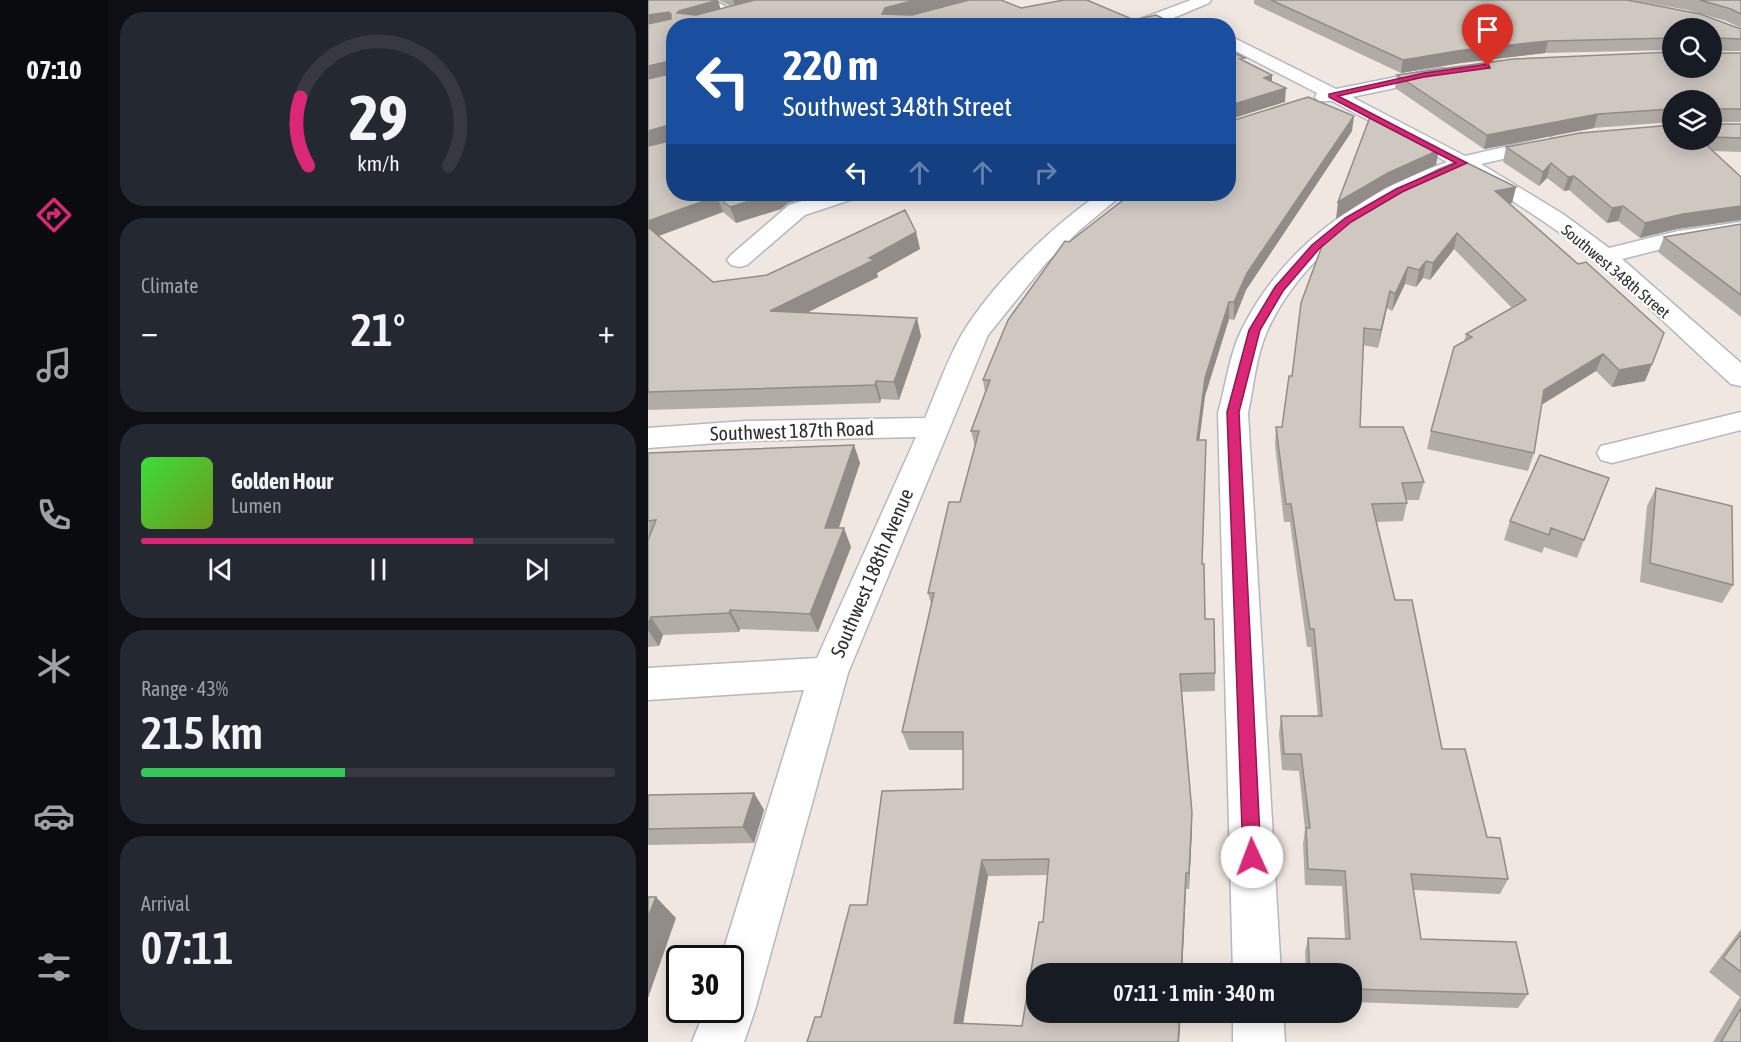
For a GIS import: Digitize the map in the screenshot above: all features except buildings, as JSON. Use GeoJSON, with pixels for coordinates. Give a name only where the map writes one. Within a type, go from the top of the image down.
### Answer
{"type":"FeatureCollection","features":[{"type":"Feature","properties":{"kind":"street"},"geometry":{"type":"LineString","coordinates":[[1159,18],[1204,0]]}},
{"type":"Feature","properties":{"kind":"street"},"geometry":{"type":"LineString","coordinates":[[1148,3],[1185,18]]}},
{"type":"Feature","properties":{"kind":"street","name":"Southwest 348th Street"},"geometry":{"type":"LineString","coordinates":[[1236,44],[1462,163],[1556,220],[1604,256],[1741,378]]}},
{"type":"Feature","properties":{"kind":"street"},"geometry":{"type":"LineString","coordinates":[[1308,102],[1424,75],[1456,71]]}},
{"type":"Feature","properties":{"kind":"street"},"geometry":{"type":"LineString","coordinates":[[1257,963],[1233,412],[1255,330],[1279,290],[1315,247],[1348,220],[1399,190],[1462,163],[1574,138]]}},
{"type":"Feature","properties":{"kind":"street"},"geometry":{"type":"LineString","coordinates":[[739,260],[797,210],[824,201]]}},
{"type":"Feature","properties":{"kind":"street","name":"Southwest 188th Avenue"},"geometry":{"type":"LineString","coordinates":[[744,961],[829,673],[975,335],[1006,291],[1054,240],[1103,201]]}},
{"type":"Feature","properties":{"kind":"street"},"geometry":{"type":"LineString","coordinates":[[1604,256],[1677,238],[1741,229]]}},
{"type":"Feature","properties":{"kind":"street"},"geometry":{"type":"LineString","coordinates":[[1612,453],[1741,422]]}},
{"type":"Feature","properties":{"kind":"street","name":"Southwest 187th Road"},"geometry":{"type":"LineString","coordinates":[[648,438],[746,431],[936,427]]}},
{"type":"Feature","properties":{"kind":"street"},"geometry":{"type":"LineString","coordinates":[[648,684],[829,673]]}},
{"type":"Feature","properties":{"kind":"street","name":"Southwest 188th Avenue"},"geometry":{"type":"LineString","coordinates":[[718,1042],[725,1023]]}},
{"type":"Feature","properties":{"kind":"street"},"geometry":{"type":"LineString","coordinates":[[1258,1023],[1259,1042]]}},
{"type":"Feature","properties":{"kind":"lane"},"geometry":{"type":"LineString","coordinates":[[709,0],[735,15]]}},
{"type":"Feature","properties":{"kind":"lane"},"geometry":{"type":"LineString","coordinates":[[721,7],[732,5]]}},
{"type":"Feature","properties":{"kind":"lane"},"geometry":{"type":"LineString","coordinates":[[722,18],[746,13]]}},
{"type":"Feature","properties":{"kind":"route"},"geometry":{"type":"LineString","coordinates":[[1252,857],[1233,412],[1255,330],[1279,290],[1315,247],[1348,220],[1399,190],[1462,163],[1331,95],[1424,75],[1488,66]]}}]}
